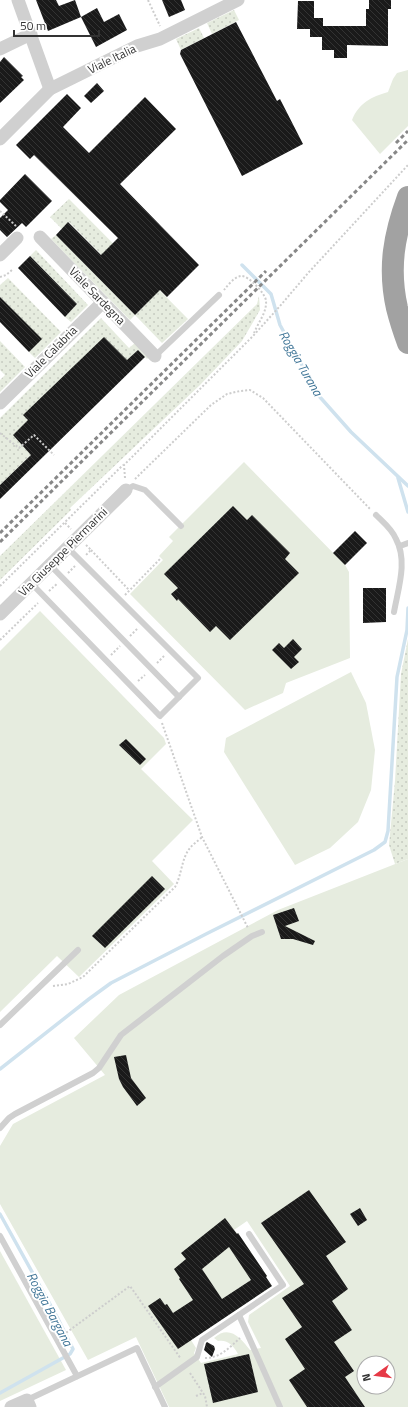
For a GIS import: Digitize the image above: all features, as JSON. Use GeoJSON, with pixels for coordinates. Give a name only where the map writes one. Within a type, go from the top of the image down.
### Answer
{"type":"FeatureCollection","features":[{"type":"Feature","properties":{"kind":"highway"},"geometry":{"type":"LineString","coordinates":[[408,197],[396,234],[392,259],[393,284],[397,308],[408,343]]}},
{"type":"Feature","properties":{"kind":"street"},"geometry":{"type":"LineString","coordinates":[[18,0],[50,89]]}},
{"type":"Feature","properties":{"kind":"street","name":"Viale Italia"},"geometry":{"type":"LineString","coordinates":[[0,139],[50,89],[137,46],[164,37],[238,0]]}},
{"type":"Feature","properties":{"kind":"street"},"geometry":{"type":"LineString","coordinates":[[0,49],[31,34]]}},
{"type":"Feature","properties":{"kind":"street","name":"Viale Sardegna"},"geometry":{"type":"LineString","coordinates":[[40,237],[155,356]]}},
{"type":"Feature","properties":{"kind":"street"},"geometry":{"type":"LineString","coordinates":[[0,255],[17,238]]}},
{"type":"Feature","properties":{"kind":"street","name":"Viale Calabria"},"geometry":{"type":"LineString","coordinates":[[0,403],[102,302]]}},
{"type":"Feature","properties":{"kind":"street","name":"Via Giuseppe Piermarini"},"geometry":{"type":"LineString","coordinates":[[0,614],[126,490]]}},
{"type":"Feature","properties":{"kind":"street"},"geometry":{"type":"LineString","coordinates":[[11,1407],[28,1403]]}},
{"type":"Feature","properties":{"kind":"lane"},"geometry":{"type":"LineString","coordinates":[[155,356],[219,295]]}},
{"type":"Feature","properties":{"kind":"lane"},"geometry":{"type":"LineString","coordinates":[[126,490],[133,486],[145,490],[181,526]]}},
{"type":"Feature","properties":{"kind":"lane"},"geometry":{"type":"LineString","coordinates":[[376,515],[390,529],[400,546],[402,565],[394,612]]}},
{"type":"Feature","properties":{"kind":"lane"},"geometry":{"type":"LineString","coordinates":[[400,546],[408,543]]}},
{"type":"Feature","properties":{"kind":"lane"},"geometry":{"type":"LineString","coordinates":[[31,583],[160,716],[198,678],[67,547]]}},
{"type":"Feature","properties":{"kind":"lane"},"geometry":{"type":"LineString","coordinates":[[50,565],[179,697]]}},
{"type":"Feature","properties":{"kind":"lane"},"geometry":{"type":"LineString","coordinates":[[0,1128],[15,1114],[93,1073],[99,1068],[121,1035],[223,956],[252,936],[262,932]]}},
{"type":"Feature","properties":{"kind":"lane"},"geometry":{"type":"LineString","coordinates":[[0,1025],[78,950]]}},
{"type":"Feature","properties":{"kind":"lane"},"geometry":{"type":"LineString","coordinates":[[155,1387],[197,1357],[202,1340],[283,1285],[249,1234]]}},
{"type":"Feature","properties":{"kind":"lane"},"geometry":{"type":"LineString","coordinates":[[0,1236],[77,1376]]}},
{"type":"Feature","properties":{"kind":"lane"},"geometry":{"type":"LineString","coordinates":[[239,1315],[280,1407]]}},
{"type":"Feature","properties":{"kind":"lane"},"geometry":{"type":"LineString","coordinates":[[28,1403],[77,1376],[137,1348],[165,1407]]}},
{"type":"Feature","properties":{"kind":"path"},"geometry":{"type":"LineString","coordinates":[[148,0],[164,37]]}},
{"type":"Feature","properties":{"kind":"path"},"geometry":{"type":"LineString","coordinates":[[0,586],[253,336],[309,272],[408,165]]}},
{"type":"Feature","properties":{"kind":"path"},"geometry":{"type":"LineString","coordinates":[[0,211],[19,229],[13,234],[17,238]]}},
{"type":"Feature","properties":{"kind":"path"},"geometry":{"type":"LineString","coordinates":[[0,277],[6,275],[12,270]]}},
{"type":"Feature","properties":{"kind":"path"},"geometry":{"type":"LineString","coordinates":[[219,295],[236,278],[243,276],[263,294],[266,301],[266,308],[253,336]]}},
{"type":"Feature","properties":{"kind":"path"},"geometry":{"type":"LineString","coordinates":[[126,490],[139,473],[211,405],[227,394],[240,390],[250,390],[263,398],[376,515]]}},
{"type":"Feature","properties":{"kind":"path"},"geometry":{"type":"LineString","coordinates":[[0,433],[19,448],[34,435],[54,455]]}},
{"type":"Feature","properties":{"kind":"path"},"geometry":{"type":"LineString","coordinates":[[124,465],[126,490]]}},
{"type":"Feature","properties":{"kind":"path"},"geometry":{"type":"LineString","coordinates":[[91,550],[130,590]]}},
{"type":"Feature","properties":{"kind":"path"},"geometry":{"type":"LineString","coordinates":[[120,600],[160,559]]}},
{"type":"Feature","properties":{"kind":"path"},"geometry":{"type":"LineString","coordinates":[[160,716],[202,837],[244,920]]}},
{"type":"Feature","properties":{"kind":"path"},"geometry":{"type":"LineString","coordinates":[[38,988],[68,984],[83,977],[175,887],[186,855],[190,848],[202,837]]}},
{"type":"Feature","properties":{"kind":"path"},"geometry":{"type":"LineString","coordinates":[[62,1336],[130,1286],[203,1393],[207,1407]]}},
{"type":"Feature","properties":{"kind":"path"},"geometry":{"type":"LineString","coordinates":[[197,1357],[205,1358],[217,1356],[246,1332]]}},
{"type":"Feature","properties":{"kind":"path"},"geometry":{"type":"LineString","coordinates":[[196,1396],[203,1393]]}},
{"type":"Feature","properties":{"kind":"shaded area"},"geometry":{"type":"Polygon","coordinates":[[[234,10],[239,20],[212,34],[207,23],[234,10]]]}},
{"type":"Feature","properties":{"kind":"shaded area"},"geometry":{"type":"Polygon","coordinates":[[[199,28],[204,38],[181,50],[176,39],[199,28]]]}},
{"type":"Feature","properties":{"kind":"shaded area"},"geometry":{"type":"Polygon","coordinates":[[[408,70],[408,126],[380,154],[352,120],[362,105],[376,96],[388,92],[397,73],[408,70]]]}},
{"type":"Feature","properties":{"kind":"shaded area"},"geometry":{"type":"Polygon","coordinates":[[[69,199],[188,319],[162,343],[135,315],[148,302],[69,222],[62,229],[50,217],[69,199]]]}},
{"type":"Feature","properties":{"kind":"shaded area"},"geometry":{"type":"Polygon","coordinates":[[[56,235],[135,315],[130,320],[51,239],[56,235]]]}},
{"type":"Feature","properties":{"kind":"shaded area"},"geometry":{"type":"Polygon","coordinates":[[[36,250],[88,305],[71,322],[65,317],[77,304],[30,256],[36,250]]]}},
{"type":"Feature","properties":{"kind":"shaded area"},"geometry":{"type":"Polygon","coordinates":[[[8,278],[61,332],[35,358],[29,352],[41,339],[0,297],[0,285],[8,278]]]}},
{"type":"Feature","properties":{"kind":"shaded area"},"geometry":{"type":"Polygon","coordinates":[[[259,296],[260,310],[242,341],[200,385],[70,508],[71,510],[0,580],[0,556],[257,304],[259,296]]]}},
{"type":"Feature","properties":{"kind":"shaded area"},"geometry":{"type":"Polygon","coordinates":[[[101,318],[129,348],[135,343],[149,357],[147,359],[138,350],[0,485],[0,418],[101,318]]]}},
{"type":"Feature","properties":{"kind":"shaded area"},"geometry":{"type":"Polygon","coordinates":[[[0,341],[25,367],[0,392],[0,380],[5,375],[0,370],[0,341]]]}},
{"type":"Feature","properties":{"kind":"shaded area"},"geometry":{"type":"Polygon","coordinates":[[[244,462],[345,565],[349,572],[350,658],[286,683],[283,693],[245,710],[130,594],[163,560],[159,556],[173,541],[169,537],[244,462]]]}},
{"type":"Feature","properties":{"kind":"shaded area"},"geometry":{"type":"Polygon","coordinates":[[[40,611],[164,738],[166,744],[141,769],[193,820],[152,861],[174,884],[79,977],[57,956],[0,1012],[0,651],[40,611]]]}},
{"type":"Feature","properties":{"kind":"shaded area"},"geometry":{"type":"Polygon","coordinates":[[[408,639],[408,859],[395,864],[389,845],[395,781],[401,674],[408,639]]]}},
{"type":"Feature","properties":{"kind":"shaded area"},"geometry":{"type":"Polygon","coordinates":[[[351,672],[366,703],[375,750],[371,790],[358,822],[330,848],[295,865],[224,752],[226,738],[351,672]]]}},
{"type":"Feature","properties":{"kind":"shaded area"},"geometry":{"type":"Polygon","coordinates":[[[408,859],[408,1407],[169,1407],[136,1337],[88,1360],[0,1204],[0,1146],[13,1124],[105,1075],[74,1038],[119,995],[278,910],[408,859]],[[247,1221],[234,1230],[238,1233],[272,1286],[191,1340],[196,1348],[194,1353],[201,1363],[238,1354],[227,1342],[218,1341],[214,1338],[225,1332],[230,1332],[239,1337],[250,1350],[261,1348],[248,1322],[249,1315],[290,1286],[247,1221]]]}},
{"type":"Feature","properties":{"kind":"shaded area"},"geometry":{"type":"Polygon","coordinates":[[[0,1251],[66,1370],[0,1401],[0,1251]]]}},
{"type":"Feature","properties":{"kind":"building"},"geometry":{"type":"Polygon","coordinates":[[[36,0],[56,0],[59,6],[75,0],[81,17],[48,31],[36,0]]]}},
{"type":"Feature","properties":{"kind":"building"},"geometry":{"type":"Polygon","coordinates":[[[162,0],[181,0],[185,10],[169,17],[162,0]]]}},
{"type":"Feature","properties":{"kind":"building"},"geometry":{"type":"Polygon","coordinates":[[[369,0],[391,0],[391,9],[388,9],[388,46],[347,45],[347,58],[334,58],[334,50],[322,50],[322,37],[310,37],[310,29],[297,29],[298,1],[314,1],[314,18],[323,18],[323,26],[366,26],[366,9],[369,9],[369,0]]]}},
{"type":"Feature","properties":{"kind":"building"},"geometry":{"type":"Polygon","coordinates":[[[97,8],[104,22],[119,14],[127,30],[96,47],[81,17],[97,8]]]}},
{"type":"Feature","properties":{"kind":"building"},"geometry":{"type":"Polygon","coordinates":[[[236,22],[277,101],[280,99],[303,144],[242,176],[180,54],[181,50],[236,22]]]}},
{"type":"Feature","properties":{"kind":"building"},"geometry":{"type":"Polygon","coordinates":[[[4,57],[23,76],[21,77],[24,80],[0,103],[0,62],[4,57]]]}},
{"type":"Feature","properties":{"kind":"building"},"geometry":{"type":"Polygon","coordinates":[[[97,83],[104,91],[91,103],[84,96],[97,83]]]}},
{"type":"Feature","properties":{"kind":"building"},"geometry":{"type":"Polygon","coordinates":[[[67,94],[81,108],[63,127],[89,153],[145,97],[176,129],[120,184],[199,265],[167,297],[160,290],[135,315],[56,235],[68,222],[101,255],[118,238],[34,155],[30,159],[16,145],[67,94]]]}},
{"type":"Feature","properties":{"kind":"building"},"geometry":{"type":"Polygon","coordinates":[[[25,174],[52,201],[26,227],[22,223],[7,237],[0,230],[0,218],[8,210],[0,202],[0,200],[25,174]]]}},
{"type":"Feature","properties":{"kind":"building"},"geometry":{"type":"Polygon","coordinates":[[[30,256],[77,304],[65,317],[18,268],[30,256]]]}},
{"type":"Feature","properties":{"kind":"building"},"geometry":{"type":"Polygon","coordinates":[[[0,297],[42,339],[29,352],[0,322],[0,297]]]}},
{"type":"Feature","properties":{"kind":"building"},"geometry":{"type":"Polygon","coordinates":[[[104,337],[127,360],[138,350],[145,357],[0,499],[0,485],[31,455],[13,435],[28,420],[23,415],[104,337]]]}},
{"type":"Feature","properties":{"kind":"building"},"geometry":{"type":"Polygon","coordinates":[[[233,506],[247,520],[252,515],[290,553],[285,559],[299,573],[230,640],[216,626],[210,632],[178,599],[177,601],[171,594],[178,588],[164,574],[233,506]]]}},
{"type":"Feature","properties":{"kind":"building"},"geometry":{"type":"Polygon","coordinates":[[[355,531],[367,543],[345,565],[333,553],[355,531]]]}},
{"type":"Feature","properties":{"kind":"building"},"geometry":{"type":"Polygon","coordinates":[[[363,588],[386,588],[386,622],[363,623],[363,588]]]}},
{"type":"Feature","properties":{"kind":"building"},"geometry":{"type":"Polygon","coordinates":[[[293,639],[302,649],[294,657],[299,662],[291,669],[272,650],[279,643],[284,648],[293,639]]]}},
{"type":"Feature","properties":{"kind":"building"},"geometry":{"type":"Polygon","coordinates":[[[126,739],[146,759],[140,765],[119,745],[126,739]]]}},
{"type":"Feature","properties":{"kind":"building"},"geometry":{"type":"Polygon","coordinates":[[[152,876],[165,889],[105,948],[92,936],[152,876]]]}},
{"type":"Feature","properties":{"kind":"building"},"geometry":{"type":"Polygon","coordinates":[[[294,908],[299,921],[285,926],[315,941],[313,945],[293,939],[281,939],[273,915],[294,908]]]}},
{"type":"Feature","properties":{"kind":"building"},"geometry":{"type":"Polygon","coordinates":[[[126,1055],[131,1078],[146,1098],[137,1106],[119,1079],[114,1057],[126,1055]]]}},
{"type":"Feature","properties":{"kind":"building"},"geometry":{"type":"Polygon","coordinates":[[[309,1190],[346,1242],[326,1256],[348,1289],[332,1301],[352,1330],[334,1342],[354,1371],[345,1377],[365,1407],[307,1407],[289,1380],[305,1369],[285,1339],[302,1327],[282,1298],[304,1284],[261,1223],[309,1190]]]}},
{"type":"Feature","properties":{"kind":"building"},"geometry":{"type":"Polygon","coordinates":[[[360,1208],[367,1220],[358,1226],[350,1214],[360,1208]]]}},
{"type":"Feature","properties":{"kind":"building"},"geometry":{"type":"Polygon","coordinates":[[[225,1218],[237,1234],[238,1233],[272,1286],[178,1349],[148,1306],[160,1298],[165,1305],[167,1304],[173,1313],[193,1300],[174,1269],[186,1259],[181,1253],[225,1218]],[[229,1247],[202,1269],[222,1299],[251,1280],[229,1247]]]}},
{"type":"Feature","properties":{"kind":"building"},"geometry":{"type":"Polygon","coordinates":[[[207,1342],[214,1346],[215,1349],[212,1357],[204,1350],[207,1342]]]}},
{"type":"Feature","properties":{"kind":"building"},"geometry":{"type":"Polygon","coordinates":[[[249,1354],[258,1392],[213,1403],[204,1364],[249,1354]]]}},
{"type":"Feature","properties":{"kind":"waterway","name":"Roggia Turana"},"geometry":{"type":"LineString","coordinates":[[242,265],[271,294],[280,325],[319,396],[351,432],[408,486]]}},
{"type":"Feature","properties":{"kind":"waterway"},"geometry":{"type":"LineString","coordinates":[[398,478],[408,512]]}},
{"type":"Feature","properties":{"kind":"waterway"},"geometry":{"type":"LineString","coordinates":[[0,1069],[111,983],[374,850],[385,842],[388,831],[397,677],[407,630],[408,608]]}},
{"type":"Feature","properties":{"kind":"waterway","name":"Roggia Bargana"},"geometry":{"type":"LineString","coordinates":[[0,1214],[73,1349],[70,1354],[0,1393]]}},
{"type":"Feature","properties":{"kind":"railway"},"geometry":{"type":"LineString","coordinates":[[396,143],[408,131]]}},
{"type":"Feature","properties":{"kind":"railway"},"geometry":{"type":"LineString","coordinates":[[0,542],[408,140]]}},
{"type":"Feature","properties":{"kind":"railway"},"geometry":{"type":"LineString","coordinates":[[0,533],[266,271]]}}]}
